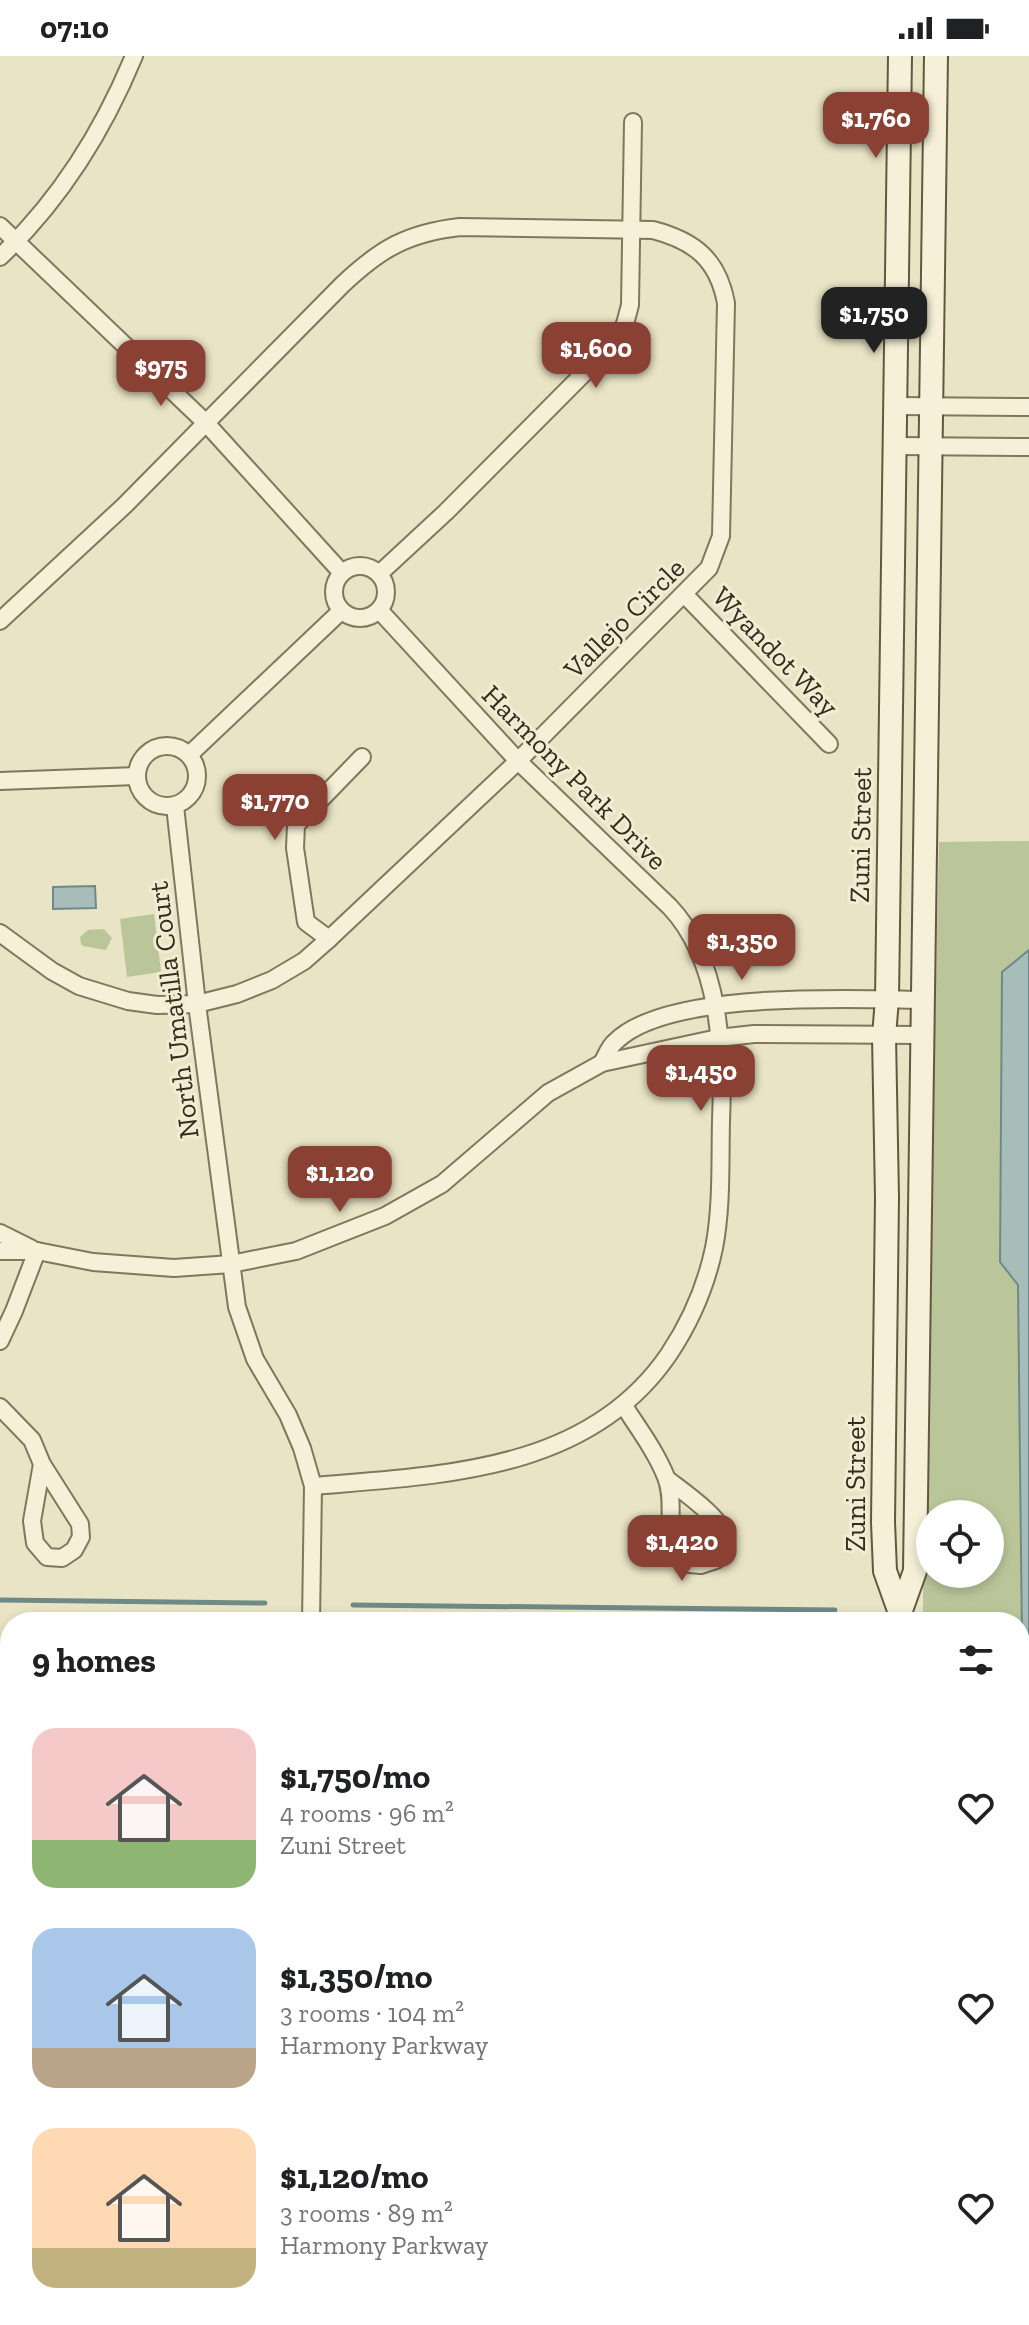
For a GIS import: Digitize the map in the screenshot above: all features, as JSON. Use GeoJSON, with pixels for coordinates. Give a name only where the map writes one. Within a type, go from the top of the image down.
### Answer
{"type":"FeatureCollection","features":[{"type":"Feature","properties":{"kind":"main road","name":"Zuni Street"},"geometry":{"type":"LineString","coordinates":[[898,1612],[885,1571],[883,1522],[887,1198],[884,1036],[897,406],[900,56]]}},
{"type":"Feature","properties":{"kind":"main road","name":"Zuni Street"},"geometry":{"type":"LineString","coordinates":[[902,1612],[915,1571],[936,56]]}},
{"type":"Feature","properties":{"kind":"street"},"geometry":{"type":"LineString","coordinates":[[0,257],[15,243],[87,150],[119,92],[134,56]]}},
{"type":"Feature","properties":{"kind":"street"},"geometry":{"type":"LineString","coordinates":[[379,574],[446,512],[611,346],[625,324],[630,305],[633,122]]}},
{"type":"Feature","properties":{"kind":"street"},"geometry":{"type":"LineString","coordinates":[[0,226],[206,423],[342,573]]}},
{"type":"Feature","properties":{"kind":"street","name":"Vallejo Circle"},"geometry":{"type":"LineString","coordinates":[[0,621],[95,534],[361,267],[405,239],[460,227],[653,230],[676,236],[698,250],[718,276],[726,303],[721,536],[709,568],[518,761],[329,939],[304,961],[272,980],[237,994],[197,1004],[157,1005],[128,1001],[79,986],[52,971],[0,933]]}},
{"type":"Feature","properties":{"kind":"street"},"geometry":{"type":"LineString","coordinates":[[897,406],[1029,407]]}},
{"type":"Feature","properties":{"kind":"street"},"geometry":{"type":"LineString","coordinates":[[896,446],[1029,447]]}},
{"type":"Feature","properties":{"kind":"street"},"geometry":{"type":"LineString","coordinates":[[357,566],[369,567],[379,574],[385,584],[386,595],[380,611],[363,618],[341,611],[335,601],[334,590],[342,573],[357,566]]}},
{"type":"Feature","properties":{"kind":"street","name":"Wyandot Way"},"geometry":{"type":"LineString","coordinates":[[685,595],[829,744]]}},
{"type":"Feature","properties":{"kind":"street"},"geometry":{"type":"LineString","coordinates":[[189,755],[341,611]]}},
{"type":"Feature","properties":{"kind":"street","name":"Harmony Park Drive"},"geometry":{"type":"LineString","coordinates":[[313,1486],[439,1475],[523,1456],[572,1438],[624,1406],[660,1367],[695,1309],[709,1267],[717,1226],[721,1122],[718,1038],[708,972],[701,953],[681,919],[518,761],[380,611]]}},
{"type":"Feature","properties":{"kind":"street"},"geometry":{"type":"LineString","coordinates":[[168,746],[189,755],[197,769],[197,785],[189,798],[175,806],[161,807],[148,801],[140,790],[137,776],[139,765],[146,755],[156,748],[168,746]]}},
{"type":"Feature","properties":{"kind":"street"},"geometry":{"type":"LineString","coordinates":[[329,939],[306,922],[295,848],[296,825],[362,757]]}},
{"type":"Feature","properties":{"kind":"street"},"geometry":{"type":"LineString","coordinates":[[0,781],[137,776]]}},
{"type":"Feature","properties":{"kind":"street","name":"North Umatilla Court"},"geometry":{"type":"LineString","coordinates":[[175,806],[197,1004],[237,1307],[255,1359],[288,1415],[313,1486],[311,1612]]}},
{"type":"Feature","properties":{"kind":"street"},"geometry":{"type":"LineString","coordinates":[[602,1063],[615,1042],[636,1029],[661,1017],[714,1005],[752,1001],[922,1000]]}},
{"type":"Feature","properties":{"kind":"street"},"geometry":{"type":"LineString","coordinates":[[0,1251],[37,1251],[93,1262],[174,1268],[231,1264],[296,1251],[385,1216],[442,1184],[548,1093],[602,1063],[718,1038],[754,1034],[922,1035]]}},
{"type":"Feature","properties":{"kind":"street"},"geometry":{"type":"LineString","coordinates":[[0,1233],[37,1251]]}},
{"type":"Feature","properties":{"kind":"street"},"geometry":{"type":"LineString","coordinates":[[0,1341],[37,1251]]}},
{"type":"Feature","properties":{"kind":"street"},"geometry":{"type":"LineString","coordinates":[[624,1406],[667,1479],[718,1522],[724,1534],[716,1560],[701,1565],[689,1564],[676,1552],[667,1479]]}},
{"type":"Feature","properties":{"kind":"street"},"geometry":{"type":"LineString","coordinates":[[0,1407],[32,1440],[42,1464],[80,1524],[81,1537],[74,1550],[62,1558],[47,1557],[35,1543],[32,1521],[42,1464]]}},
{"type":"Feature","properties":{"kind":"green space"},"geometry":{"type":"Polygon","coordinates":[[[1029,841],[1029,1612],[923,1612],[923,1588],[1004,1588],[1004,1500],[924,1500],[939,842],[1029,841]]]}},
{"type":"Feature","properties":{"kind":"green space"},"geometry":{"type":"Polygon","coordinates":[[[154,914],[161,972],[127,977],[120,919],[154,914]]]}},
{"type":"Feature","properties":{"kind":"green space"},"geometry":{"type":"Polygon","coordinates":[[[104,929],[112,938],[106,950],[81,944],[80,937],[88,930],[104,929]]]}},
{"type":"Feature","properties":{"kind":"water"},"geometry":{"type":"Polygon","coordinates":[[[95,886],[96,908],[53,909],[53,887],[95,886]]]}},
{"type":"Feature","properties":{"kind":"water"},"geometry":{"type":"Polygon","coordinates":[[[1029,950],[1029,1612],[1022,1612],[1018,1285],[1000,1262],[1002,972],[1029,950]]]}},
{"type":"Feature","properties":{"kind":"waterway"},"geometry":{"type":"LineString","coordinates":[[0,1600],[265,1603]]}},
{"type":"Feature","properties":{"kind":"waterway"},"geometry":{"type":"LineString","coordinates":[[353,1605],[835,1610]]}}]}
